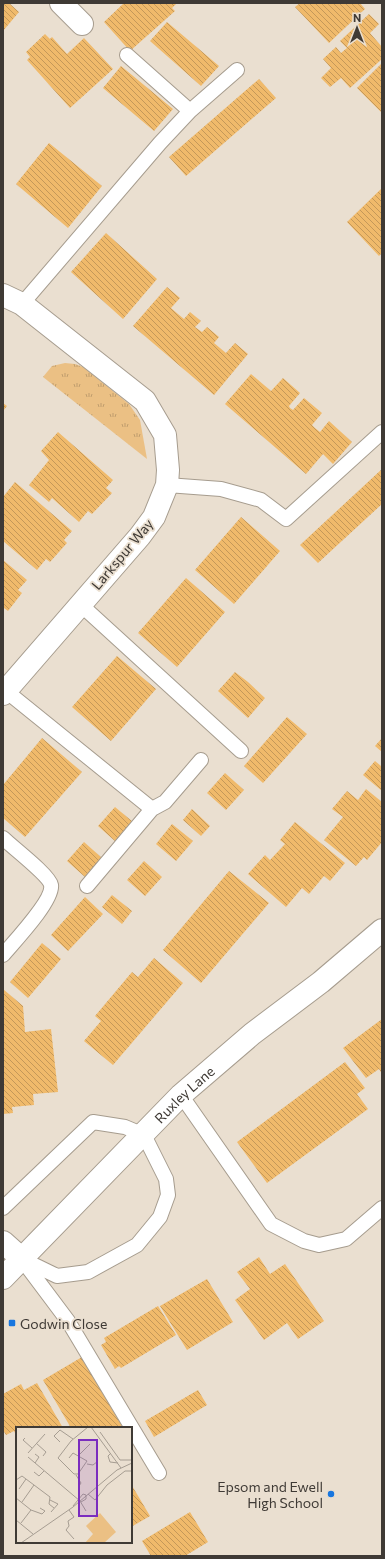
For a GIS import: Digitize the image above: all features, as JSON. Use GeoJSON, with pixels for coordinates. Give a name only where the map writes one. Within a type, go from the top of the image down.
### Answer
{"type":"FeatureCollection","features":[{"type":"Feature","properties":{"kind":"street"},"geometry":{"type":"LineString","coordinates":[[62,3],[82,24]]}},
{"type":"Feature","properties":{"kind":"street","name":"Larkspur Way"},"geometry":{"type":"LineString","coordinates":[[5,692],[140,536],[154,517],[167,485],[168,470],[165,435],[145,400],[13,299]]}},
{"type":"Feature","properties":{"kind":"street","name":"Ruxley Lane"},"geometry":{"type":"LineString","coordinates":[[3,1278],[144,1135],[181,1095],[252,1034],[321,982],[382,930]]}},
{"type":"Feature","properties":{"kind":"street"},"geometry":{"type":"LineString","coordinates":[[3,1242],[22,1259]]}},
{"type":"Feature","properties":{"kind":"lane"},"geometry":{"type":"LineString","coordinates":[[127,55],[190,111]]}},
{"type":"Feature","properties":{"kind":"lane"},"geometry":{"type":"LineString","coordinates":[[13,299],[190,111],[237,70]]}},
{"type":"Feature","properties":{"kind":"lane"},"geometry":{"type":"LineString","coordinates":[[167,485],[221,489],[261,500],[286,518],[382,432]]}},
{"type":"Feature","properties":{"kind":"lane"},"geometry":{"type":"LineString","coordinates":[[80,604],[241,751]]}},
{"type":"Feature","properties":{"kind":"lane"},"geometry":{"type":"LineString","coordinates":[[5,692],[152,809]]}},
{"type":"Feature","properties":{"kind":"lane"},"geometry":{"type":"LineString","coordinates":[[87,886],[152,809],[165,802],[201,760]]}},
{"type":"Feature","properties":{"kind":"lane"},"geometry":{"type":"LineString","coordinates":[[3,838],[44,874],[51,884],[51,892],[45,904],[3,955]]}},
{"type":"Feature","properties":{"kind":"lane"},"geometry":{"type":"LineString","coordinates":[[181,1095],[271,1224],[304,1241],[319,1245],[346,1239],[382,1208]]}},
{"type":"Feature","properties":{"kind":"lane"},"geometry":{"type":"LineString","coordinates":[[3,1208],[93,1122],[125,1127],[144,1135],[166,1179],[168,1195],[160,1217],[137,1245],[88,1272],[57,1276],[22,1259]]}},
{"type":"Feature","properties":{"kind":"lane"},"geometry":{"type":"LineString","coordinates":[[22,1259],[68,1321],[131,1427]]}},
{"type":"Feature","properties":{"kind":"lane"},"geometry":{"type":"LineString","coordinates":[[132,1428],[159,1473]]}},
{"type":"Feature","properties":{"kind":"green space"},"geometry":{"type":"Polygon","coordinates":[[[65,363],[83,367],[129,404],[140,420],[147,459],[43,377],[52,366],[65,363]]]}},
{"type":"Feature","properties":{"kind":"building"},"geometry":{"type":"Polygon","coordinates":[[[3,3],[9,3],[19,12],[3,31],[3,3]]]}},
{"type":"Feature","properties":{"kind":"building"},"geometry":{"type":"Polygon","coordinates":[[[122,3],[177,3],[172,8],[175,11],[130,51],[104,22],[123,4],[122,3]]]}},
{"type":"Feature","properties":{"kind":"building"},"geometry":{"type":"Polygon","coordinates":[[[300,3],[360,3],[365,9],[329,43],[295,7],[300,3]]]}},
{"type":"Feature","properties":{"kind":"building"},"geometry":{"type":"Polygon","coordinates":[[[369,14],[379,24],[370,33],[382,47],[382,59],[350,88],[341,78],[330,87],[321,78],[331,68],[323,59],[336,47],[341,53],[347,48],[340,41],[369,14]]]}},
{"type":"Feature","properties":{"kind":"building"},"geometry":{"type":"Polygon","coordinates":[[[167,22],[219,66],[201,86],[150,41],[167,22]]]}},
{"type":"Feature","properties":{"kind":"building"},"geometry":{"type":"Polygon","coordinates":[[[45,34],[50,39],[52,37],[67,54],[84,38],[113,69],[70,108],[27,60],[30,57],[26,52],[45,34]]]}},
{"type":"Feature","properties":{"kind":"building"},"geometry":{"type":"Polygon","coordinates":[[[382,63],[382,113],[357,88],[382,63]]]}},
{"type":"Feature","properties":{"kind":"building"},"geometry":{"type":"Polygon","coordinates":[[[121,66],[173,109],[154,131],[103,88],[121,66]]]}},
{"type":"Feature","properties":{"kind":"building"},"geometry":{"type":"Polygon","coordinates":[[[259,79],[276,98],[186,176],[169,157],[259,79]]]}},
{"type":"Feature","properties":{"kind":"building"},"geometry":{"type":"Polygon","coordinates":[[[49,143],[102,186],[68,228],[16,184],[49,143]]]}},
{"type":"Feature","properties":{"kind":"building"},"geometry":{"type":"Polygon","coordinates":[[[382,188],[382,253],[379,256],[347,222],[382,188]]]}},
{"type":"Feature","properties":{"kind":"building"},"geometry":{"type":"Polygon","coordinates":[[[106,233],[157,279],[123,319],[71,272],[106,233]]]}},
{"type":"Feature","properties":{"kind":"building"},"geometry":{"type":"Polygon","coordinates":[[[167,287],[180,298],[171,308],[184,319],[190,312],[201,321],[195,327],[202,332],[207,327],[219,337],[214,343],[226,353],[235,343],[248,354],[214,395],[133,326],[167,287]]]}},
{"type":"Feature","properties":{"kind":"building"},"geometry":{"type":"Polygon","coordinates":[[[251,374],[271,391],[283,378],[300,393],[289,406],[290,408],[293,410],[304,398],[322,413],[312,425],[315,428],[320,432],[329,421],[352,442],[333,464],[323,454],[306,474],[225,404],[251,374]]]}},
{"type":"Feature","properties":{"kind":"building"},"geometry":{"type":"Polygon","coordinates":[[[3,403],[7,406],[3,411],[3,403]]]}},
{"type":"Feature","properties":{"kind":"building"},"geometry":{"type":"Polygon","coordinates":[[[58,432],[113,480],[106,488],[112,493],[92,514],[88,511],[79,522],[52,498],[49,502],[29,485],[49,460],[41,451],[58,432]]]}},
{"type":"Feature","properties":{"kind":"building"},"geometry":{"type":"Polygon","coordinates":[[[382,469],[382,504],[318,563],[300,545],[382,469]]]}},
{"type":"Feature","properties":{"kind":"building"},"geometry":{"type":"Polygon","coordinates":[[[15,482],[72,531],[64,540],[67,543],[50,562],[46,559],[37,570],[3,541],[3,497],[15,482]]]}},
{"type":"Feature","properties":{"kind":"building"},"geometry":{"type":"Polygon","coordinates":[[[241,517],[280,551],[234,604],[195,570],[241,517]]]}},
{"type":"Feature","properties":{"kind":"building"},"geometry":{"type":"Polygon","coordinates":[[[3,560],[27,580],[18,590],[22,593],[8,611],[4,608],[3,609],[3,560]]]}},
{"type":"Feature","properties":{"kind":"building"},"geometry":{"type":"Polygon","coordinates":[[[186,578],[225,612],[177,667],[138,633],[186,578]]]}},
{"type":"Feature","properties":{"kind":"building"},"geometry":{"type":"Polygon","coordinates":[[[117,656],[156,689],[111,741],[72,707],[117,656]]]}},
{"type":"Feature","properties":{"kind":"building"},"geometry":{"type":"Polygon","coordinates":[[[235,672],[265,698],[248,718],[218,691],[235,672]]]}},
{"type":"Feature","properties":{"kind":"building"},"geometry":{"type":"Polygon","coordinates":[[[287,717],[307,734],[263,783],[244,766],[287,717]]]}},
{"type":"Feature","properties":{"kind":"building"},"geometry":{"type":"Polygon","coordinates":[[[42,738],[82,772],[25,837],[3,818],[3,785],[42,738]]]}},
{"type":"Feature","properties":{"kind":"building"},"geometry":{"type":"Polygon","coordinates":[[[382,738],[382,752],[375,746],[382,738]]]}},
{"type":"Feature","properties":{"kind":"building"},"geometry":{"type":"Polygon","coordinates":[[[375,761],[381,766],[382,765],[382,791],[363,775],[375,761]]]}},
{"type":"Feature","properties":{"kind":"building"},"geometry":{"type":"Polygon","coordinates":[[[225,773],[244,790],[226,810],[207,793],[225,773]]]}},
{"type":"Feature","properties":{"kind":"building"},"geometry":{"type":"Polygon","coordinates":[[[366,789],[382,802],[382,842],[367,860],[364,857],[356,866],[324,840],[343,817],[332,809],[347,791],[358,800],[366,789]]]}},
{"type":"Feature","properties":{"kind":"building"},"geometry":{"type":"Polygon","coordinates":[[[115,807],[133,822],[116,842],[98,826],[115,807]]]}},
{"type":"Feature","properties":{"kind":"building"},"geometry":{"type":"Polygon","coordinates":[[[192,809],[210,826],[201,836],[183,820],[192,809]]]}},
{"type":"Feature","properties":{"kind":"building"},"geometry":{"type":"Polygon","coordinates":[[[295,822],[345,863],[330,881],[324,876],[309,894],[302,888],[286,907],[248,874],[265,855],[270,860],[285,844],[280,840],[295,822]]]}},
{"type":"Feature","properties":{"kind":"building"},"geometry":{"type":"Polygon","coordinates":[[[172,824],[193,841],[176,861],[156,844],[172,824]]]}},
{"type":"Feature","properties":{"kind":"building"},"geometry":{"type":"Polygon","coordinates":[[[84,842],[102,858],[85,877],[67,861],[84,842]]]}},
{"type":"Feature","properties":{"kind":"building"},"geometry":{"type":"Polygon","coordinates":[[[144,861],[162,877],[145,896],[127,880],[144,861]]]}},
{"type":"Feature","properties":{"kind":"building"},"geometry":{"type":"Polygon","coordinates":[[[229,871],[269,903],[201,983],[163,950],[229,871]]]}},
{"type":"Feature","properties":{"kind":"building"},"geometry":{"type":"Polygon","coordinates":[[[112,895],[132,911],[122,924],[102,907],[112,895]]]}},
{"type":"Feature","properties":{"kind":"building"},"geometry":{"type":"Polygon","coordinates":[[[85,897],[103,914],[68,951],[51,935],[85,897]]]}},
{"type":"Feature","properties":{"kind":"building"},"geometry":{"type":"Polygon","coordinates":[[[42,943],[61,959],[28,998],[10,982],[42,943]]]}},
{"type":"Feature","properties":{"kind":"building"},"geometry":{"type":"Polygon","coordinates":[[[154,958],[183,983],[113,1065],[84,1041],[101,1021],[95,1016],[132,972],[138,977],[154,958]]]}},
{"type":"Feature","properties":{"kind":"building"},"geometry":{"type":"Polygon","coordinates":[[[3,989],[23,1006],[25,1032],[51,1029],[58,1092],[33,1094],[34,1105],[12,1107],[13,1113],[3,1114],[3,989]]]}},
{"type":"Feature","properties":{"kind":"building"},"geometry":{"type":"Polygon","coordinates":[[[382,1019],[382,1074],[379,1069],[366,1078],[343,1048],[382,1019]]]}},
{"type":"Feature","properties":{"kind":"building"},"geometry":{"type":"Polygon","coordinates":[[[345,1062],[365,1088],[357,1094],[368,1109],[267,1183],[237,1142],[345,1062]]]}},
{"type":"Feature","properties":{"kind":"building"},"geometry":{"type":"Polygon","coordinates":[[[259,1257],[270,1274],[285,1264],[324,1321],[298,1339],[287,1323],[264,1340],[235,1300],[250,1289],[237,1272],[259,1257]]]}},
{"type":"Feature","properties":{"kind":"building"},"geometry":{"type":"Polygon","coordinates":[[[207,1279],[233,1322],[187,1350],[160,1306],[207,1279]]]}},
{"type":"Feature","properties":{"kind":"building"},"geometry":{"type":"Polygon","coordinates":[[[158,1306],[176,1335],[121,1368],[119,1366],[115,1369],[101,1345],[106,1342],[104,1338],[158,1306]]]}},
{"type":"Feature","properties":{"kind":"building"},"geometry":{"type":"Polygon","coordinates":[[[82,1357],[122,1427],[70,1427],[43,1380],[82,1357]]]}},
{"type":"Feature","properties":{"kind":"building"},"geometry":{"type":"Polygon","coordinates":[[[37,1383],[62,1427],[16,1427],[16,1435],[14,1431],[6,1435],[3,1430],[3,1394],[21,1384],[24,1390],[37,1383]]]}},
{"type":"Feature","properties":{"kind":"building"},"geometry":{"type":"Polygon","coordinates":[[[198,1390],[207,1405],[154,1437],[145,1421],[198,1390]]]}},
{"type":"Feature","properties":{"kind":"building"},"geometry":{"type":"Polygon","coordinates":[[[132,1486],[150,1516],[132,1526],[132,1486]]]}},
{"type":"Feature","properties":{"kind":"building"},"geometry":{"type":"Polygon","coordinates":[[[190,1512],[208,1542],[185,1556],[151,1556],[142,1541],[190,1512]]]}},
{"type":"Feature","properties":{"kind":"place","name":"Godwin Close"},"geometry":{"type":"Point","coordinates":[12,1323]}},
{"type":"Feature","properties":{"kind":"place","name":"Epsom and Ewell High School"},"geometry":{"type":"Point","coordinates":[331,1494]}}]}
